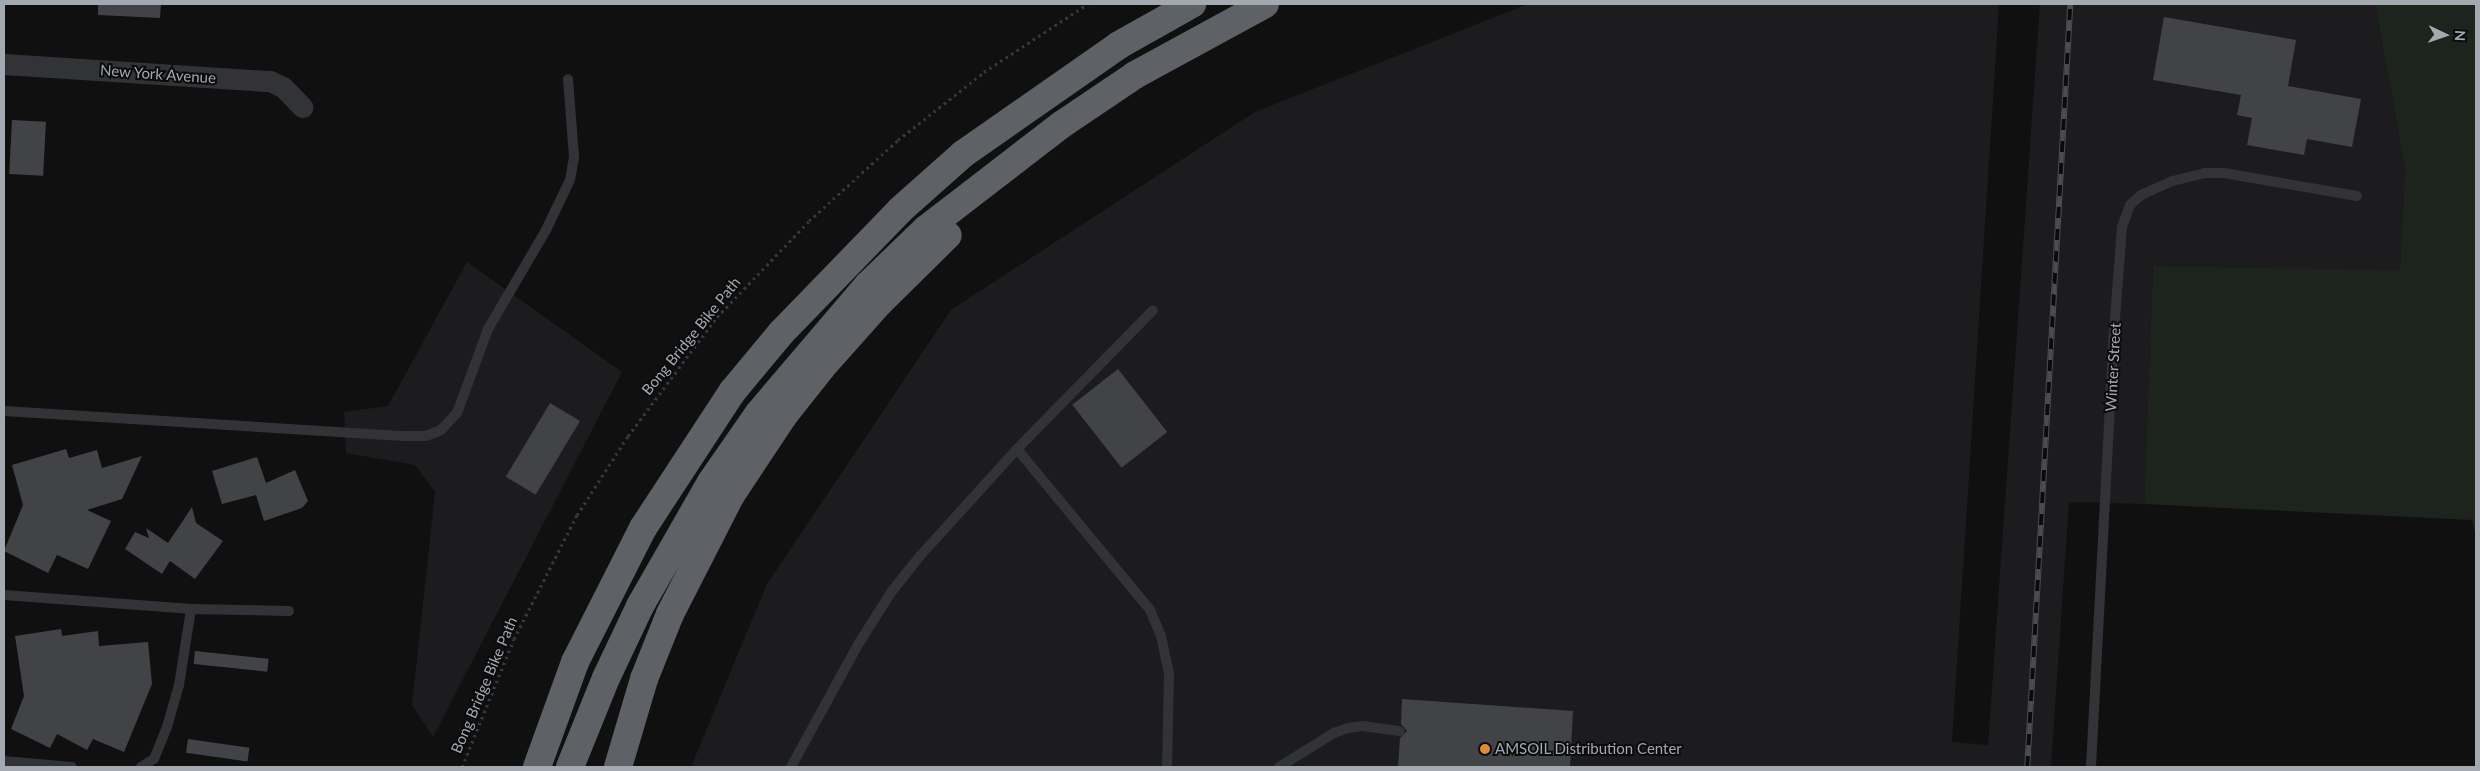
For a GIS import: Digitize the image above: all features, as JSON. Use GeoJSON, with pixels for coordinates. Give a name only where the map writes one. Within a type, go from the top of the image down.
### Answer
{"type":"FeatureCollection","features":[{"type":"Feature","properties":{"kind":"highway"},"geometry":{"type":"LineString","coordinates":[[537,767],[575,662],[643,528],[732,392],[782,333],[861,248],[963,154],[1111,51],[1192,4]]}},
{"type":"Feature","properties":{"kind":"highway"},"geometry":{"type":"LineString","coordinates":[[570,767],[606,678],[640,606],[711,482],[759,413],[868,285],[926,230],[1061,125],[1135,75],[1265,4]]}},
{"type":"Feature","properties":{"kind":"highway"},"geometry":{"type":"LineString","coordinates":[[618,767],[644,680],[670,614],[731,495],[784,415],[880,302],[938,244],[996,193],[1061,125]]}},
{"type":"Feature","properties":{"kind":"street","name":"New York Avenue"},"geometry":{"type":"LineString","coordinates":[[4,64],[270,81],[283,87],[302,107]]}},
{"type":"Feature","properties":{"kind":"lane"},"geometry":{"type":"LineString","coordinates":[[4,411],[403,436],[426,436],[441,430],[457,413],[488,329],[546,230],[570,180],[574,157],[568,79]]}},
{"type":"Feature","properties":{"kind":"lane","name":"Winter Street"},"geometry":{"type":"LineString","coordinates":[[2092,767],[2116,312],[2122,227],[2130,204],[2141,194],[2173,181],[2205,173],[2224,173],[2357,196]]}},
{"type":"Feature","properties":{"kind":"lane"},"geometry":{"type":"LineString","coordinates":[[791,767],[859,643],[892,591],[963,506],[1153,310]]}},
{"type":"Feature","properties":{"kind":"lane"},"geometry":{"type":"LineString","coordinates":[[1017,449],[1150,610],[1162,636],[1169,674],[1167,767]]}},
{"type":"Feature","properties":{"kind":"lane"},"geometry":{"type":"LineString","coordinates":[[4,595],[191,609],[289,611]]}},
{"type":"Feature","properties":{"kind":"lane"},"geometry":{"type":"LineString","coordinates":[[141,767],[154,759],[167,728],[179,685],[191,609]]}},
{"type":"Feature","properties":{"kind":"lane"},"geometry":{"type":"LineString","coordinates":[[1279,767],[1334,733],[1348,728],[1372,726],[1400,731]]}},
{"type":"Feature","properties":{"kind":"lane"},"geometry":{"type":"LineString","coordinates":[[4,761],[72,767]]}},
{"type":"Feature","properties":{"kind":"path","name":"Bong Bridge Bike Path"},"geometry":{"type":"LineString","coordinates":[[462,767],[514,639],[577,515],[628,436],[717,317],[816,214],[898,140],[984,72],[1088,4]]}},
{"type":"Feature","properties":{"kind":"shaded area"},"geometry":{"type":"Polygon","coordinates":[[[1528,4],[1999,4],[1952,742],[1988,745],[2040,4],[2375,4],[2405,169],[2400,271],[2153,266],[2144,504],[2069,502],[2051,767],[691,767],[767,584],[951,310],[1255,112],[1528,4]]]}},
{"type":"Feature","properties":{"kind":"shaded area"},"geometry":{"type":"Polygon","coordinates":[[[2375,4],[2476,4],[2476,537],[2472,520],[2144,504],[2153,266],[2400,270],[2405,169],[2375,4]]]}},
{"type":"Feature","properties":{"kind":"shaded area"},"geometry":{"type":"Polygon","coordinates":[[[467,262],[622,372],[433,737],[412,705],[435,492],[415,465],[346,453],[344,412],[388,406],[467,262]]]}},
{"type":"Feature","properties":{"kind":"building"},"geometry":{"type":"Polygon","coordinates":[[[98,4],[161,4],[160,18],[98,15],[98,4]]]}},
{"type":"Feature","properties":{"kind":"building"},"geometry":{"type":"Polygon","coordinates":[[[2164,17],[2296,40],[2288,86],[2361,99],[2352,147],[2307,139],[2304,155],[2247,145],[2252,118],[2237,115],[2241,95],[2153,80],[2164,17]]]}},
{"type":"Feature","properties":{"kind":"building"},"geometry":{"type":"Polygon","coordinates":[[[12,120],[46,122],[43,176],[9,174],[12,120]]]}},
{"type":"Feature","properties":{"kind":"building"},"geometry":{"type":"Polygon","coordinates":[[[1118,369],[1167,432],[1122,468],[1072,405],[1118,369]]]}},
{"type":"Feature","properties":{"kind":"building"},"geometry":{"type":"Polygon","coordinates":[[[550,403],[580,421],[536,495],[506,477],[550,403]]]}},
{"type":"Feature","properties":{"kind":"building"},"geometry":{"type":"Polygon","coordinates":[[[66,449],[69,458],[97,450],[102,468],[142,456],[122,499],[87,510],[111,521],[88,569],[57,555],[48,573],[4,551],[23,505],[12,465],[66,449]]]}},
{"type":"Feature","properties":{"kind":"building"},"geometry":{"type":"Polygon","coordinates":[[[257,457],[266,483],[295,470],[308,501],[302,508],[264,521],[256,495],[222,504],[212,471],[257,457]]]}},
{"type":"Feature","properties":{"kind":"building"},"geometry":{"type":"Polygon","coordinates":[[[192,507],[196,523],[223,541],[195,579],[170,561],[162,574],[125,549],[135,532],[149,538],[146,528],[168,543],[192,507]]]}},
{"type":"Feature","properties":{"kind":"building"},"geometry":{"type":"Polygon","coordinates":[[[61,629],[62,636],[98,631],[99,646],[148,642],[152,684],[124,752],[93,739],[87,750],[57,734],[50,748],[11,729],[24,696],[15,636],[61,629]]]}},
{"type":"Feature","properties":{"kind":"building"},"geometry":{"type":"Polygon","coordinates":[[[195,651],[269,659],[267,672],[194,664],[195,651]]]}},
{"type":"Feature","properties":{"kind":"building","name":"AMSOIL Distribution Center"},"geometry":{"type":"Polygon","coordinates":[[[1402,699],[1573,711],[1570,767],[1398,767],[1400,738],[1407,731],[1401,724],[1402,699]]]}},
{"type":"Feature","properties":{"kind":"building"},"geometry":{"type":"Polygon","coordinates":[[[188,739],[249,748],[247,761],[186,753],[188,739]]]}},
{"type":"Feature","properties":{"kind":"railway"},"geometry":{"type":"LineString","coordinates":[[2027,767],[2070,4]]}},
{"type":"Feature","properties":{"kind":"place","name":"AMSOIL Distribution Center"},"geometry":{"type":"Point","coordinates":[1485,749]}}]}
